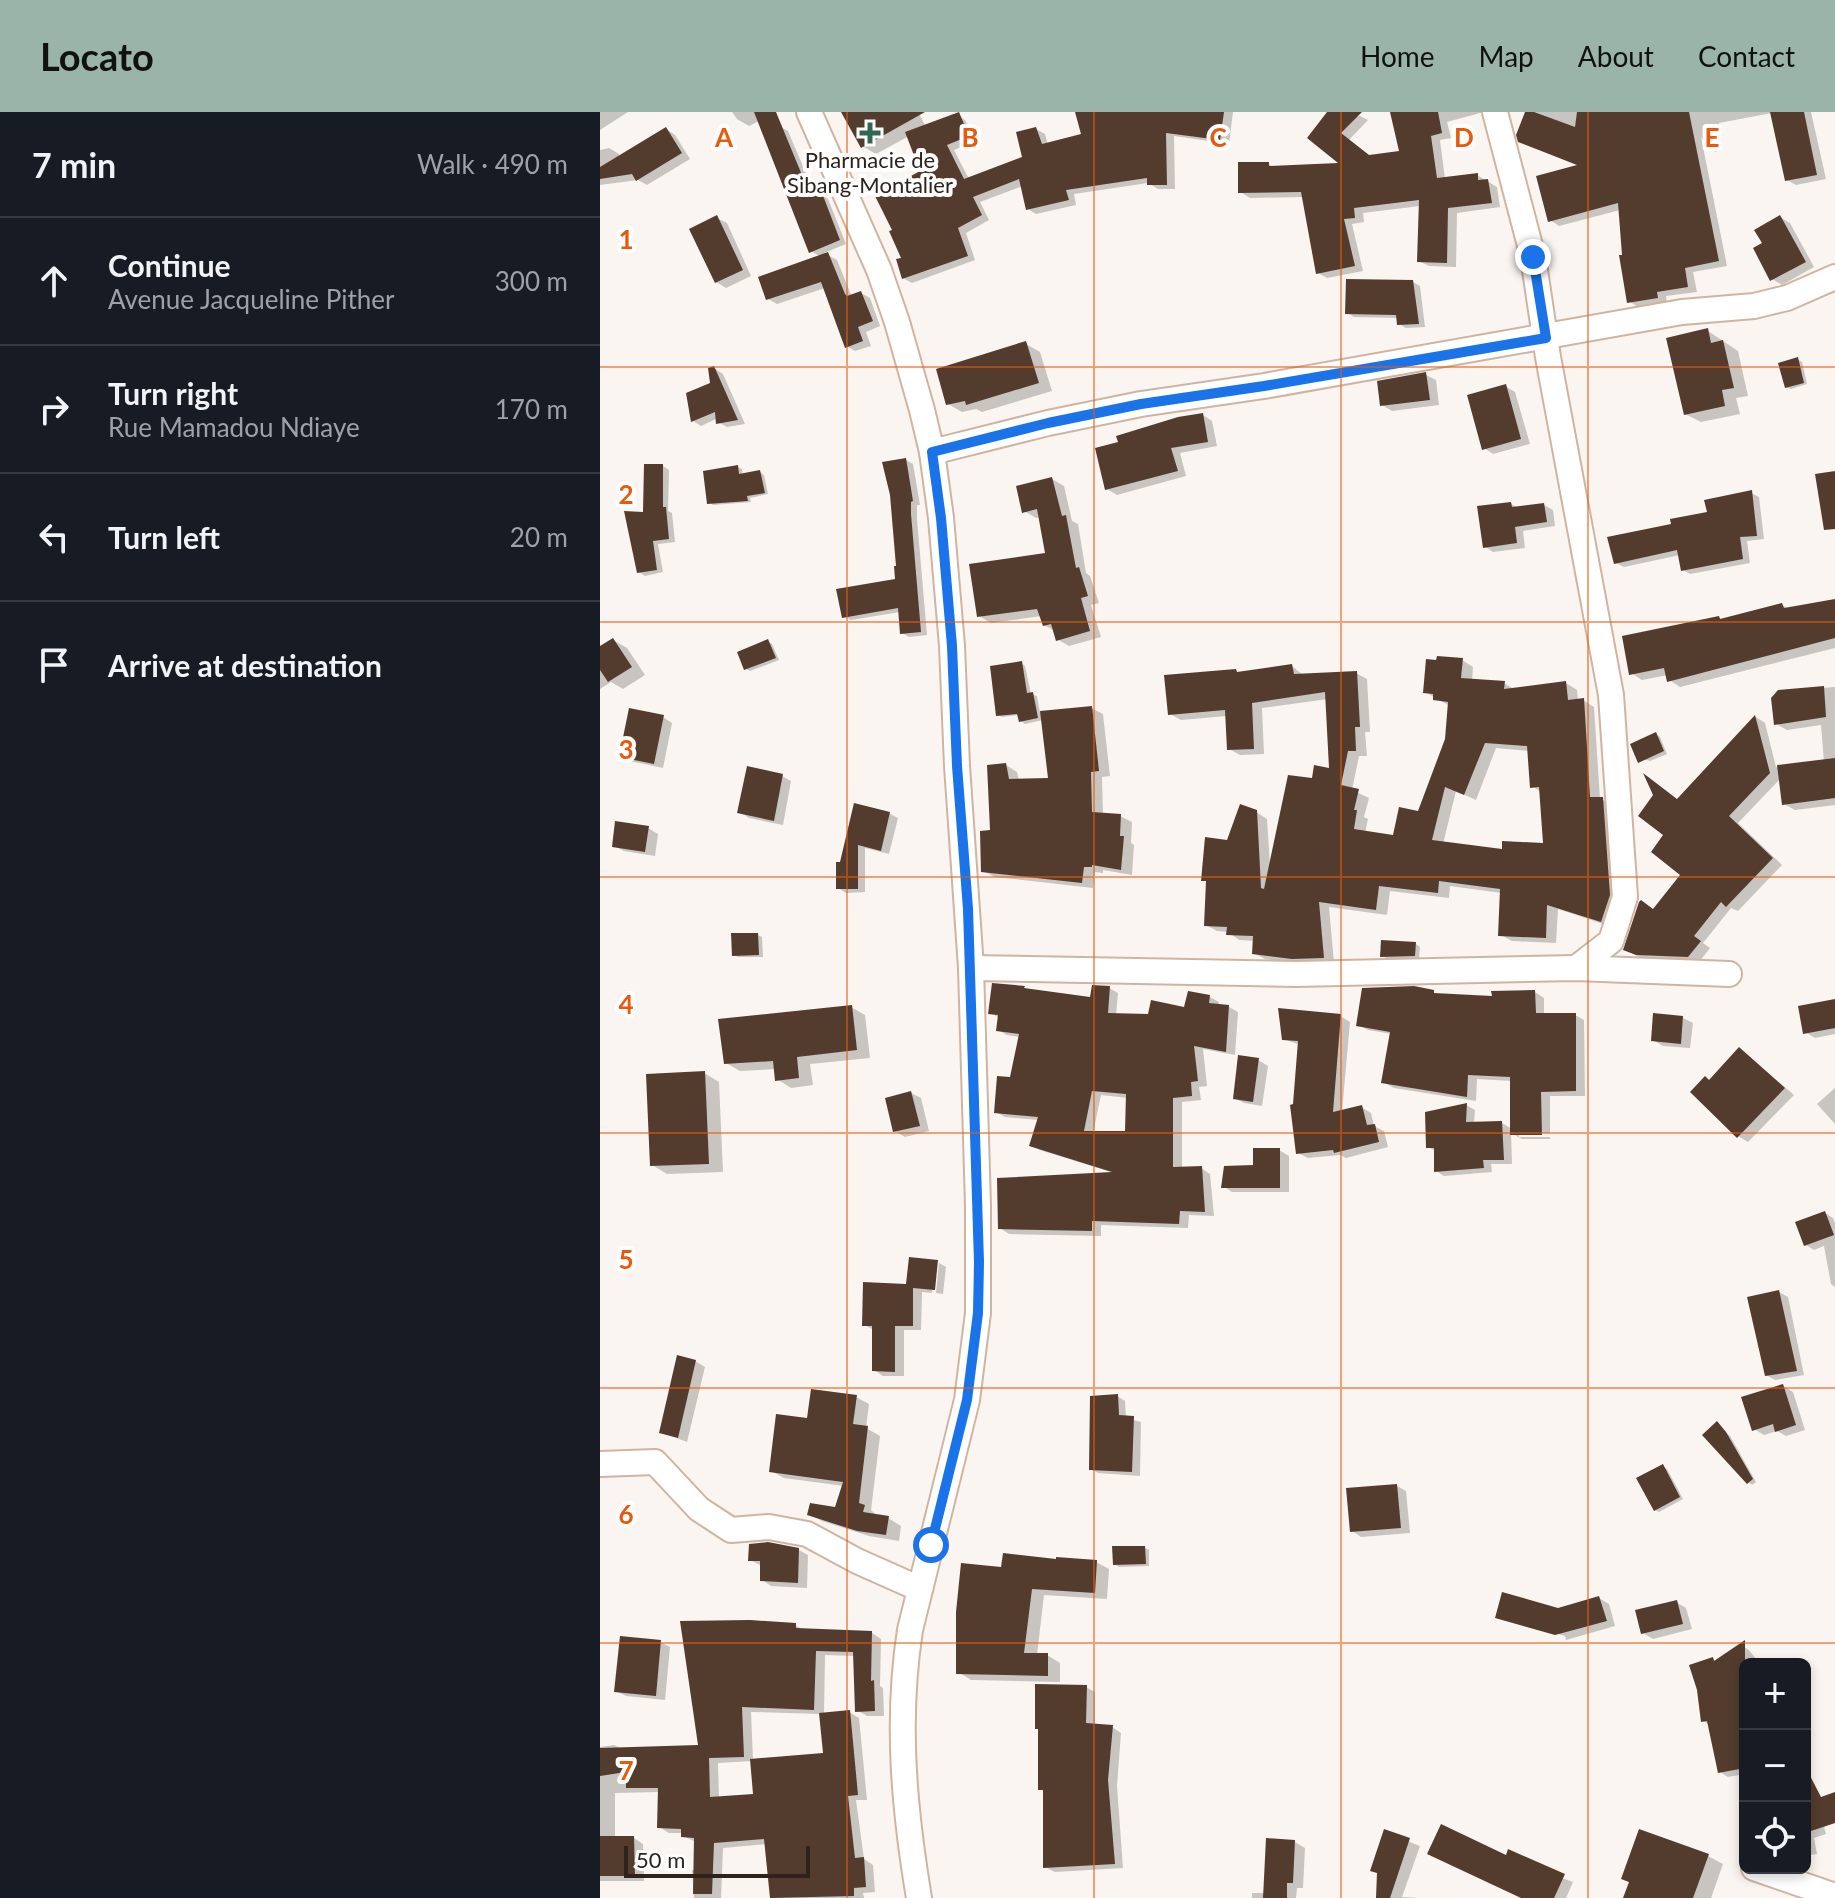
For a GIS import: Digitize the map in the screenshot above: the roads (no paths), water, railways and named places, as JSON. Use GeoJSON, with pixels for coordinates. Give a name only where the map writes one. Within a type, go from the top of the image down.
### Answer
{"type":"FeatureCollection","features":[{"type":"Feature","properties":{"kind":"street"},"geometry":{"type":"LineString","coordinates":[[809,112],[879,270],[897,322],[932,452],[952,646],[971,968],[978,1313],[967,1400],[905,1662],[901,1726],[903,1790],[919,1898]]}},
{"type":"Feature","properties":{"kind":"street"},"geometry":{"type":"LineString","coordinates":[[1495,112],[1533,257],[1611,695],[1625,897],[1611,941],[1576,968]]}},
{"type":"Feature","properties":{"kind":"street"},"geometry":{"type":"LineString","coordinates":[[932,452],[1141,404],[1264,386],[1682,312],[1754,306],[1787,298],[1835,277]]}},
{"type":"Feature","properties":{"kind":"street"},"geometry":{"type":"LineString","coordinates":[[971,968],[1296,974],[1576,968],[1729,974]]}},
{"type":"Feature","properties":{"kind":"street"},"geometry":{"type":"LineString","coordinates":[[600,1464],[655,1462],[699,1509],[731,1530],[769,1527],[807,1534],[920,1589]]}},
{"type":"Feature","properties":{"kind":"street"},"geometry":{"type":"LineString","coordinates":[[1771,1874],[1835,1896]]}},
{"type":"Feature","properties":{"kind":"place","name":"Pharmacie de Sibang-Montalier"},"geometry":{"type":"Point","coordinates":[870,133]}}]}
